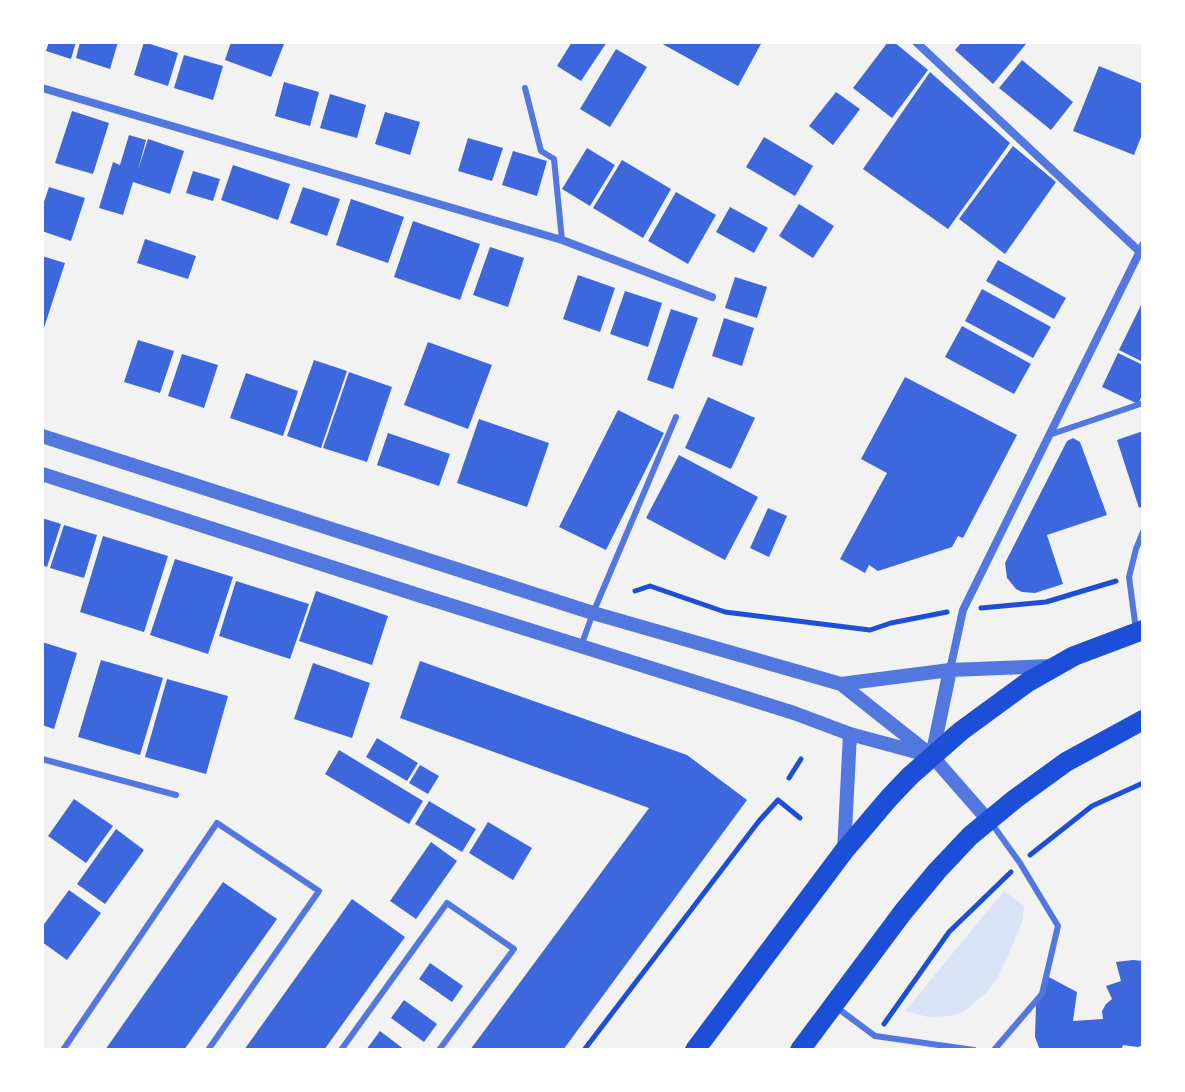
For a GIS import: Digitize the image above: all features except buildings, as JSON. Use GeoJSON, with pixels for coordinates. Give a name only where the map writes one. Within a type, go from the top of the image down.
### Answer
{"type":"FeatureCollection","features":[{"type":"Feature","properties":{"kind":"main road"},"geometry":{"type":"LineString","coordinates":[[695,1050],[844,851],[889,798],[932,756],[1028,682],[1095,647],[1140,631]]}},
{"type":"Feature","properties":{"kind":"main road"},"geometry":{"type":"LineString","coordinates":[[800,1050],[894,923],[937,871],[988,820],[1066,762],[1143,720]]}},
{"type":"Feature","properties":{"kind":"street"},"geometry":{"type":"LineString","coordinates":[[916,42],[1142,250],[963,610],[932,756]]}},
{"type":"Feature","properties":{"kind":"street"},"geometry":{"type":"LineString","coordinates":[[42,88],[562,240],[712,297]]}},
{"type":"Feature","properties":{"kind":"street"},"geometry":{"type":"LineString","coordinates":[[42,436],[593,613],[841,684],[932,756],[988,820]]}},
{"type":"Feature","properties":{"kind":"street"},"geometry":{"type":"LineString","coordinates":[[42,474],[794,713],[850,734],[932,756]]}},
{"type":"Feature","properties":{"kind":"street"},"geometry":{"type":"LineString","coordinates":[[841,684],[950,670],[1055,666]]}},
{"type":"Feature","properties":{"kind":"street"},"geometry":{"type":"LineString","coordinates":[[844,851],[850,734]]}},
{"type":"Feature","properties":{"kind":"lane"},"geometry":{"type":"LineString","coordinates":[[525,88],[541,151],[554,159],[562,240]]}},
{"type":"Feature","properties":{"kind":"lane"},"geometry":{"type":"LineString","coordinates":[[1049,435],[1143,403]]}},
{"type":"Feature","properties":{"kind":"lane"},"geometry":{"type":"LineString","coordinates":[[581,646],[676,417]]}},
{"type":"Feature","properties":{"kind":"lane"},"geometry":{"type":"LineString","coordinates":[[1140,631],[1129,577],[1143,532]]}},
{"type":"Feature","properties":{"kind":"lane"},"geometry":{"type":"LineString","coordinates":[[42,759],[176,795]]}},
{"type":"Feature","properties":{"kind":"lane"},"geometry":{"type":"LineString","coordinates":[[988,820],[1020,863],[1058,926],[1042,994],[994,1050]]}},
{"type":"Feature","properties":{"kind":"lane"},"geometry":{"type":"LineString","coordinates":[[63,1050],[217,823],[319,891],[208,1050]]}},
{"type":"Feature","properties":{"kind":"lane"},"geometry":{"type":"LineString","coordinates":[[341,1050],[447,903],[514,949],[439,1050]]}},
{"type":"Feature","properties":{"kind":"lane"},"geometry":{"type":"LineString","coordinates":[[833,1005],[875,1036],[974,1050]]}},
{"type":"Feature","properties":{"kind":"path"},"geometry":{"type":"LineString","coordinates":[[635,591],[650,586],[725,612],[870,630],[891,623],[963,610],[1046,602],[1129,577]]}},
{"type":"Feature","properties":{"kind":"path"},"geometry":{"type":"LineString","coordinates":[[789,778],[801,759]]}},
{"type":"Feature","properties":{"kind":"path"},"geometry":{"type":"LineString","coordinates":[[875,1036],[949,932],[1020,863],[1092,806],[1143,783]]}},
{"type":"Feature","properties":{"kind":"path"},"geometry":{"type":"LineString","coordinates":[[584,1050],[778,800],[800,818]]}},
{"type":"Feature","properties":{"kind":"shaded area"},"geometry":{"type":"Polygon","coordinates":[[[1004,891],[1024,906],[1023,919],[1008,956],[987,992],[965,1011],[952,1016],[928,1017],[905,1011],[1004,891]]]}}]}
